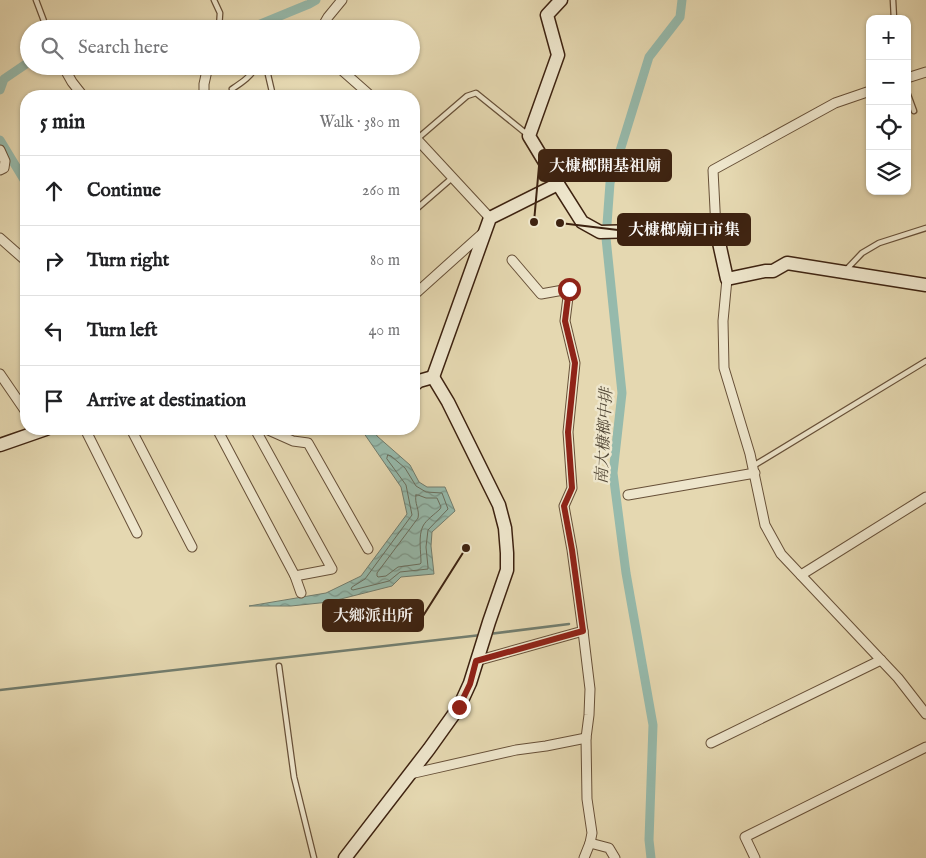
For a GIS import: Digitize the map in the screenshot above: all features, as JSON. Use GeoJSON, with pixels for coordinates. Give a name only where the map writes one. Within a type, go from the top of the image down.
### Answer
{"type":"FeatureCollection","features":[{"type":"Feature","properties":{"kind":"street"},"geometry":{"type":"LineString","coordinates":[[326,20],[342,0]]}},
{"type":"Feature","properties":{"kind":"street"},"geometry":{"type":"LineString","coordinates":[[561,0],[547,15],[558,55],[529,136],[582,222],[600,232],[716,228]]}},
{"type":"Feature","properties":{"kind":"street"},"geometry":{"type":"LineString","coordinates":[[911,77],[926,72]]}},
{"type":"Feature","properties":{"kind":"street"},"geometry":{"type":"LineString","coordinates":[[68,75],[78,90]]}},
{"type":"Feature","properties":{"kind":"street"},"geometry":{"type":"LineString","coordinates":[[204,90],[206,75]]}},
{"type":"Feature","properties":{"kind":"street"},"geometry":{"type":"LineString","coordinates":[[347,75],[364,90]]}},
{"type":"Feature","properties":{"kind":"street"},"geometry":{"type":"LineString","coordinates":[[866,92],[835,104],[713,170],[716,228],[727,279],[724,320],[724,368],[754,469],[766,525],[781,554],[898,678],[926,714]]}},
{"type":"Feature","properties":{"kind":"street"},"geometry":{"type":"LineString","coordinates":[[420,143],[452,178],[488,224]]}},
{"type":"Feature","properties":{"kind":"street"},"geometry":{"type":"LineString","coordinates":[[0,150],[5,161],[4,168],[0,170]]}},
{"type":"Feature","properties":{"kind":"street"},"geometry":{"type":"LineString","coordinates":[[420,289],[488,224],[558,184]]}},
{"type":"Feature","properties":{"kind":"street"},"geometry":{"type":"LineString","coordinates":[[433,377],[488,224]]}},
{"type":"Feature","properties":{"kind":"street"},"geometry":{"type":"LineString","coordinates":[[0,238],[20,256]]}},
{"type":"Feature","properties":{"kind":"street"},"geometry":{"type":"LineString","coordinates":[[512,260],[541,294],[569,289],[565,321],[575,363],[568,432],[572,488],[564,506],[572,550],[590,689],[586,738],[587,799],[592,833],[584,858]]}},
{"type":"Feature","properties":{"kind":"street"},"geometry":{"type":"LineString","coordinates":[[727,279],[765,270],[773,271],[787,263],[926,285]]}},
{"type":"Feature","properties":{"kind":"street"},"geometry":{"type":"LineString","coordinates":[[0,374],[20,403]]}},
{"type":"Feature","properties":{"kind":"street"},"geometry":{"type":"LineString","coordinates":[[420,381],[433,377]]}},
{"type":"Feature","properties":{"kind":"street"},"geometry":{"type":"LineString","coordinates":[[345,858],[459,707],[470,684],[488,622],[507,570],[505,528],[499,505],[448,402],[433,377]]}},
{"type":"Feature","properties":{"kind":"street"},"geometry":{"type":"LineString","coordinates":[[0,445],[26,435]]}},
{"type":"Feature","properties":{"kind":"street"},"geometry":{"type":"LineString","coordinates":[[89,435],[137,533]]}},
{"type":"Feature","properties":{"kind":"street"},"geometry":{"type":"LineString","coordinates":[[134,435],[192,548]]}},
{"type":"Feature","properties":{"kind":"street"},"geometry":{"type":"LineString","coordinates":[[220,435],[295,576],[302,593]]}},
{"type":"Feature","properties":{"kind":"street"},"geometry":{"type":"LineString","coordinates":[[258,435],[332,569],[295,576]]}},
{"type":"Feature","properties":{"kind":"street"},"geometry":{"type":"LineString","coordinates":[[280,435],[293,441],[308,443],[368,549]]}},
{"type":"Feature","properties":{"kind":"street"},"geometry":{"type":"LineString","coordinates":[[628,495],[754,469]]}},
{"type":"Feature","properties":{"kind":"street"},"geometry":{"type":"LineString","coordinates":[[801,575],[926,497]]}},
{"type":"Feature","properties":{"kind":"street"},"geometry":{"type":"LineString","coordinates":[[476,661],[583,631]]}},
{"type":"Feature","properties":{"kind":"street"},"geometry":{"type":"LineString","coordinates":[[712,743],[881,660]]}},
{"type":"Feature","properties":{"kind":"street"},"geometry":{"type":"LineString","coordinates":[[410,774],[516,750],[586,738]]}},
{"type":"Feature","properties":{"kind":"street"},"geometry":{"type":"LineString","coordinates":[[755,858],[745,837],[926,747]]}},
{"type":"Feature","properties":{"kind":"street"},"geometry":{"type":"LineString","coordinates":[[590,843],[609,848],[615,858]]}},
{"type":"Feature","properties":{"kind":"lane"},"geometry":{"type":"LineString","coordinates":[[36,0],[44,20]]}},
{"type":"Feature","properties":{"kind":"lane"},"geometry":{"type":"LineString","coordinates":[[214,0],[220,13],[220,20]]}},
{"type":"Feature","properties":{"kind":"lane"},"geometry":{"type":"LineString","coordinates":[[893,0],[894,15]]}},
{"type":"Feature","properties":{"kind":"lane"},"geometry":{"type":"LineString","coordinates":[[232,88],[249,75]]}},
{"type":"Feature","properties":{"kind":"lane"},"geometry":{"type":"LineString","coordinates":[[268,75],[272,90]]}},
{"type":"Feature","properties":{"kind":"lane"},"geometry":{"type":"LineString","coordinates":[[420,134],[468,96],[476,92],[529,136]]}},
{"type":"Feature","properties":{"kind":"lane"},"geometry":{"type":"LineString","coordinates":[[911,103],[914,111]]}},
{"type":"Feature","properties":{"kind":"lane"},"geometry":{"type":"LineString","coordinates":[[420,206],[452,178]]}},
{"type":"Feature","properties":{"kind":"lane"},"geometry":{"type":"LineString","coordinates":[[845,272],[862,253],[879,243],[926,228]]}},
{"type":"Feature","properties":{"kind":"lane"},"geometry":{"type":"LineString","coordinates":[[754,469],[926,361]]}},
{"type":"Feature","properties":{"kind":"lane"},"geometry":{"type":"LineString","coordinates":[[279,666],[294,777],[314,858]]}},
{"type":"Feature","properties":{"kind":"water"},"geometry":{"type":"Polygon","coordinates":[[[365,435],[376,435],[410,465],[419,482],[427,487],[445,487],[455,511],[432,532],[431,546],[434,574],[401,577],[392,586],[329,602],[291,606],[249,606],[326,593],[361,576],[407,514],[401,487],[365,435]]]}},
{"type":"Feature","properties":{"kind":"waterway","name":"南大槺榔中排"},"geometry":{"type":"LineString","coordinates":[[270,20],[316,0]]}},
{"type":"Feature","properties":{"kind":"waterway","name":"南大槺榔中排"},"geometry":{"type":"LineString","coordinates":[[651,858],[649,840],[653,725],[626,573],[613,473],[622,393],[606,238],[610,183],[649,57],[680,17],[682,0]]}},
{"type":"Feature","properties":{"kind":"waterway","name":"南大槺榔中排"},"geometry":{"type":"LineString","coordinates":[[0,90],[4,79],[20,68]]}},
{"type":"Feature","properties":{"kind":"waterway","name":"南大槺榔中排"},"geometry":{"type":"LineString","coordinates":[[0,140],[20,173]]}},
{"type":"Feature","properties":{"kind":"waterway"},"geometry":{"type":"LineString","coordinates":[[489,634],[569,624]]}},
{"type":"Feature","properties":{"kind":"waterway"},"geometry":{"type":"LineString","coordinates":[[0,690],[481,635]]}},
{"type":"Feature","properties":{"kind":"place","name":"大槺榔開基祖廟"},"geometry":{"type":"Point","coordinates":[534,222]}},
{"type":"Feature","properties":{"kind":"place","name":"大槺榔廟口市集"},"geometry":{"type":"Point","coordinates":[560,223]}},
{"type":"Feature","properties":{"kind":"place","name":"大鄉派出所"},"geometry":{"type":"Point","coordinates":[466,548]}},
{"type":"Feature","properties":{"kind":"route"},"geometry":{"type":"LineString","coordinates":[[459,707],[470,684],[476,661],[583,631],[564,506],[572,488],[568,432],[575,363],[565,321],[569,289]]}}]}
